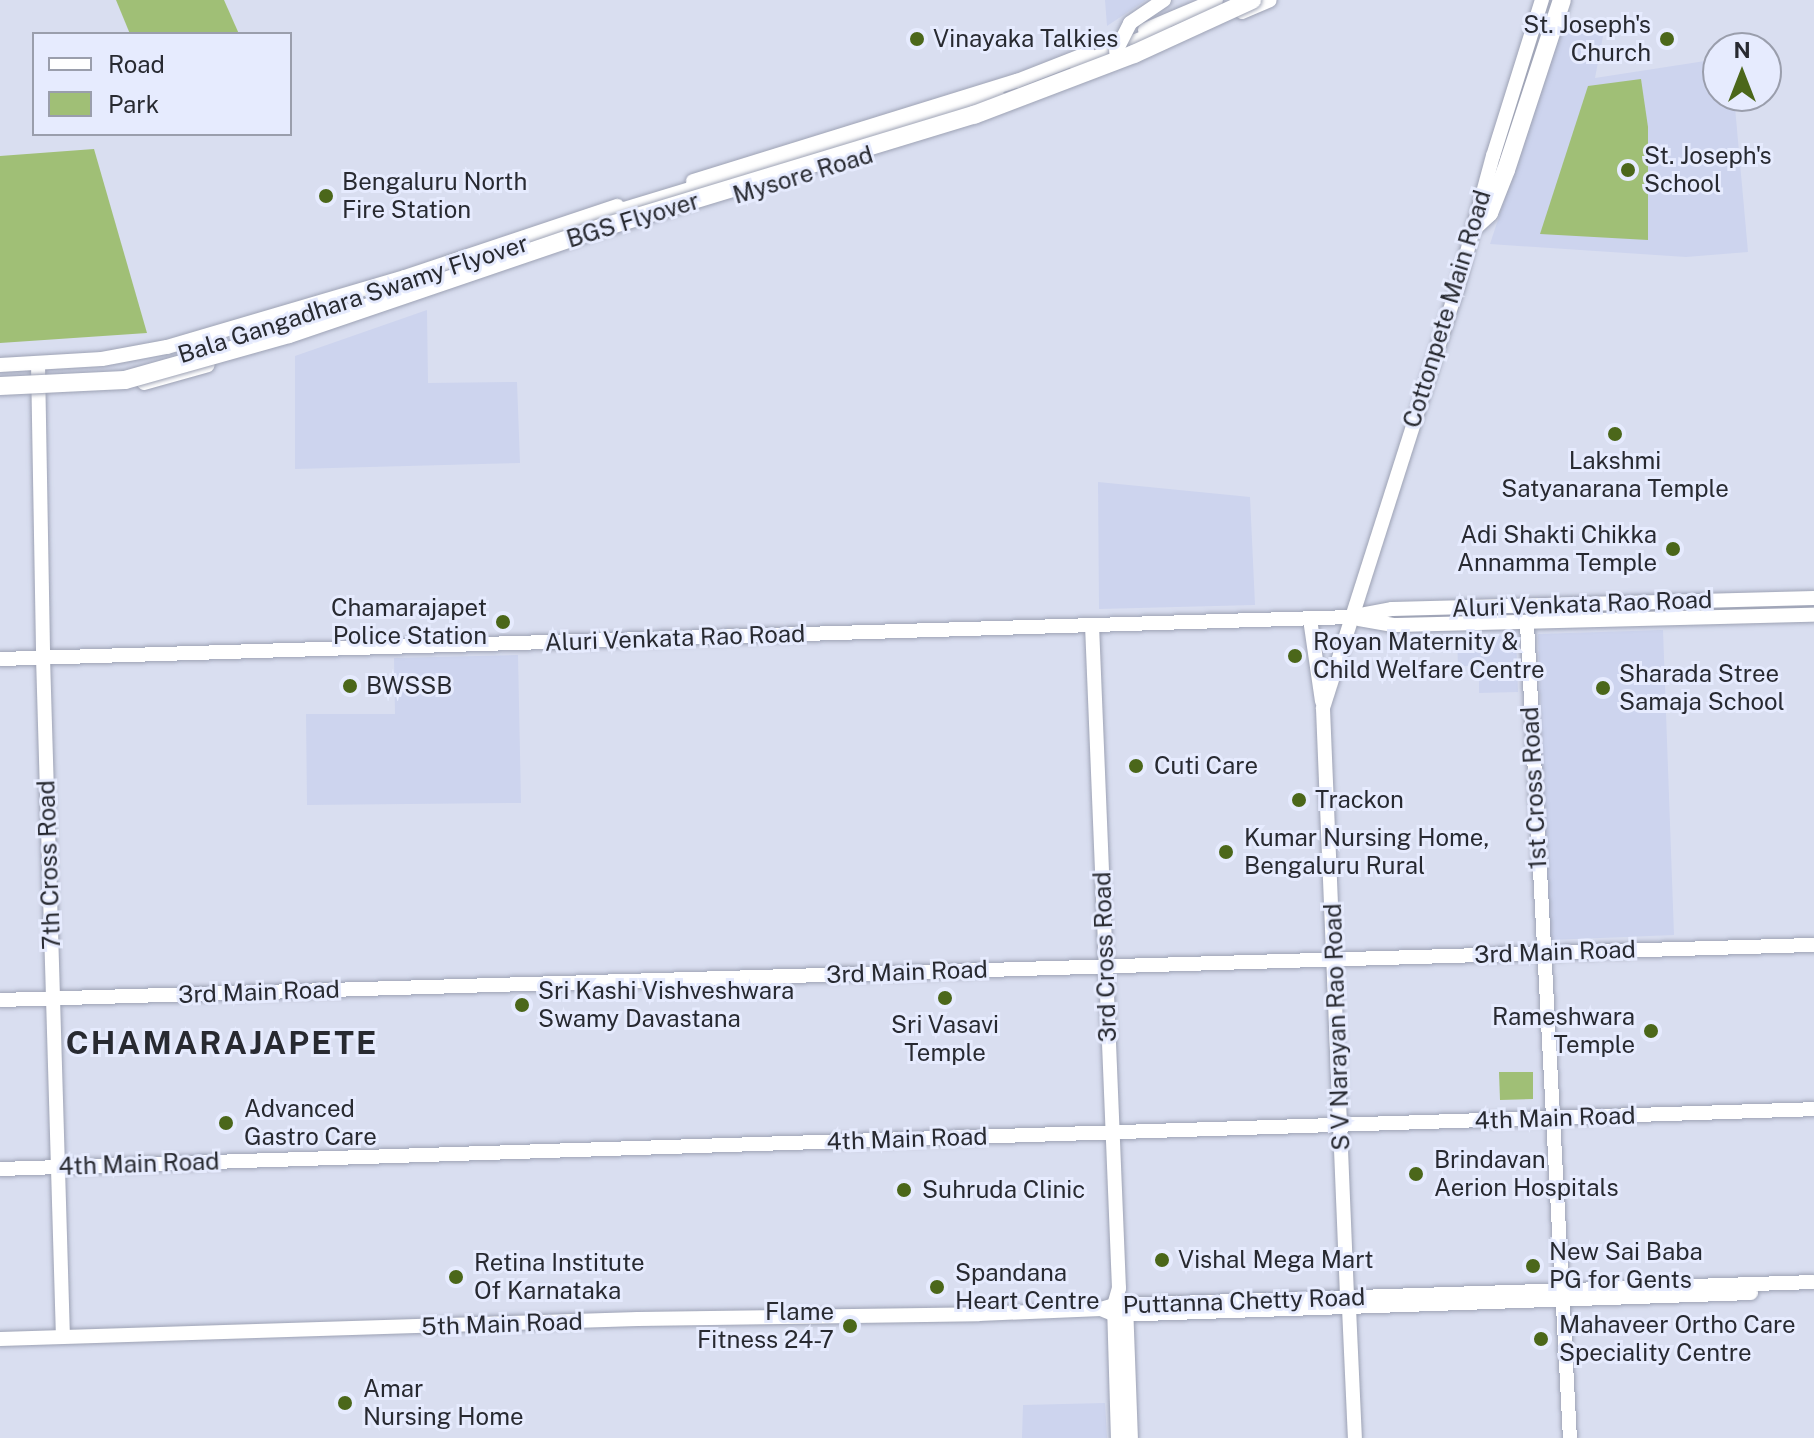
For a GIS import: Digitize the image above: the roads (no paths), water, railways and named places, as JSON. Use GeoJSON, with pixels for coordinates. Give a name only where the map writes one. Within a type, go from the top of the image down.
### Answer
{"type":"FeatureCollection","features":[{"type":"Feature","properties":{"kind":"highway","name":"BGS Flyover"},"geometry":{"type":"LineString","coordinates":[[608,216],[980,104],[1116,51],[1234,0]]}},
{"type":"Feature","properties":{"kind":"highway","name":"BGS Flyover"},"geometry":{"type":"LineString","coordinates":[[0,386],[125,380],[289,334],[601,228],[974,115],[1134,54],[1252,0]]}},
{"type":"Feature","properties":{"kind":"highway"},"geometry":{"type":"LineString","coordinates":[[1476,225],[1489,213],[1506,170],[1562,0]]}},
{"type":"Feature","properties":{"kind":"highway","name":"Bala Gangadhara Swamy Flyover"},"geometry":{"type":"LineString","coordinates":[[0,374],[145,365],[242,339],[608,216]]}},
{"type":"Feature","properties":{"kind":"main road"},"geometry":{"type":"LineString","coordinates":[[1116,51],[1130,23],[1164,0]]}},
{"type":"Feature","properties":{"kind":"main road","name":"Mysore Road"},"geometry":{"type":"LineString","coordinates":[[0,365],[102,359],[167,347],[405,277],[826,138],[1017,81],[1216,0]]}},
{"type":"Feature","properties":{"kind":"main road","name":"Mysore Road"},"geometry":{"type":"LineString","coordinates":[[0,394],[132,386],[180,375],[512,265],[962,125],[1151,53],[1270,0]]}},
{"type":"Feature","properties":{"kind":"main road","name":"Cottonpete Main Road"},"geometry":{"type":"LineString","coordinates":[[1350,617],[1476,225],[1493,156],[1542,0]]}},
{"type":"Feature","properties":{"kind":"main road","name":"7th Cross Road"},"geometry":{"type":"LineString","coordinates":[[38,363],[43,657],[63,1337]]}},
{"type":"Feature","properties":{"kind":"main road","name":"Aluri Venkata Rao Road"},"geometry":{"type":"LineString","coordinates":[[0,659],[1310,619],[1350,617],[1392,609],[1814,598]]}},
{"type":"Feature","properties":{"kind":"main road","name":"Aluri Venkata Rao Road"},"geometry":{"type":"LineString","coordinates":[[1350,617],[1394,625],[1814,615]]}},
{"type":"Feature","properties":{"kind":"main road","name":"S V Narayan Rao Road"},"geometry":{"type":"LineString","coordinates":[[1350,617],[1323,708],[1355,1438]]}},
{"type":"Feature","properties":{"kind":"main road"},"geometry":{"type":"LineString","coordinates":[[1310,619],[1323,708]]}},
{"type":"Feature","properties":{"kind":"main road","name":"1st Cross Road"},"geometry":{"type":"LineString","coordinates":[[1527,624],[1570,1438]]}},
{"type":"Feature","properties":{"kind":"main road","name":"3rd Cross Road"},"geometry":{"type":"LineString","coordinates":[[1092,625],[1119,1289],[1117,1310]]}},
{"type":"Feature","properties":{"kind":"main road","name":"3rd Main Road"},"geometry":{"type":"LineString","coordinates":[[0,1000],[1814,945]]}},
{"type":"Feature","properties":{"kind":"main road","name":"4th Main Road"},"geometry":{"type":"LineString","coordinates":[[0,1169],[1814,1109]]}},
{"type":"Feature","properties":{"kind":"main road","name":"Puttanna Chetty Road"},"geometry":{"type":"LineString","coordinates":[[1117,1310],[1814,1282]]}},
{"type":"Feature","properties":{"kind":"main road","name":"Puttanna Chetty Road"},"geometry":{"type":"LineString","coordinates":[[1564,1294],[1814,1291]]}},
{"type":"Feature","properties":{"kind":"main road"},"geometry":{"type":"LineString","coordinates":[[1117,1310],[1118,1438]]}},
{"type":"Feature","properties":{"kind":"main road"},"geometry":{"type":"LineString","coordinates":[[1117,1310],[1131,1438]]}},
{"type":"Feature","properties":{"kind":"main road","name":"5th Main Road"},"geometry":{"type":"LineString","coordinates":[[0,1339],[1117,1310]]}},
{"type":"Feature","properties":{"kind":"place","name":"Vinayaka Talkies"},"geometry":{"type":"Point","coordinates":[917,39]}},
{"type":"Feature","properties":{"kind":"place","name":"St. Joseph's Church"},"geometry":{"type":"Point","coordinates":[1667,39]}},
{"type":"Feature","properties":{"kind":"place","name":"St. Joseph's School"},"geometry":{"type":"Point","coordinates":[1628,170]}},
{"type":"Feature","properties":{"kind":"place","name":"Bengaluru North Fire Station"},"geometry":{"type":"Point","coordinates":[326,196]}},
{"type":"Feature","properties":{"kind":"place","name":"Lakshmi Satyanarana Temple"},"geometry":{"type":"Point","coordinates":[1615,434]}},
{"type":"Feature","properties":{"kind":"place","name":"Adi Shakti Chikka Annamma Temple"},"geometry":{"type":"Point","coordinates":[1673,549]}},
{"type":"Feature","properties":{"kind":"place","name":"Chamarajapet Police Station"},"geometry":{"type":"Point","coordinates":[503,622]}},
{"type":"Feature","properties":{"kind":"place","name":"Royan Maternity & Child Welfare Centre"},"geometry":{"type":"Point","coordinates":[1295,656]}},
{"type":"Feature","properties":{"kind":"place","name":"BWSSB"},"geometry":{"type":"Point","coordinates":[350,686]}},
{"type":"Feature","properties":{"kind":"place","name":"Sharada Stree Samaja School"},"geometry":{"type":"Point","coordinates":[1603,688]}},
{"type":"Feature","properties":{"kind":"place","name":"Cuti Care"},"geometry":{"type":"Point","coordinates":[1136,766]}},
{"type":"Feature","properties":{"kind":"place","name":"Trackon"},"geometry":{"type":"Point","coordinates":[1299,800]}},
{"type":"Feature","properties":{"kind":"place","name":"Kumar Nursing Home, Bengaluru Rural"},"geometry":{"type":"Point","coordinates":[1226,852]}},
{"type":"Feature","properties":{"kind":"place","name":"Sri Vasavi Temple"},"geometry":{"type":"Point","coordinates":[945,998]}},
{"type":"Feature","properties":{"kind":"place","name":"Sri Kashi Vishveshwara Swamy Davastana"},"geometry":{"type":"Point","coordinates":[522,1005]}},
{"type":"Feature","properties":{"kind":"place","name":"Rameshwara Temple"},"geometry":{"type":"Point","coordinates":[1651,1031]}},
{"type":"Feature","properties":{"kind":"place","name":"Advanced Gastro Care"},"geometry":{"type":"Point","coordinates":[226,1123]}},
{"type":"Feature","properties":{"kind":"place","name":"Brindavan Aerion Hospitals"},"geometry":{"type":"Point","coordinates":[1416,1174]}},
{"type":"Feature","properties":{"kind":"place","name":"Suhruda Clinic"},"geometry":{"type":"Point","coordinates":[904,1190]}},
{"type":"Feature","properties":{"kind":"place","name":"Vishal Mega Mart"},"geometry":{"type":"Point","coordinates":[1162,1260]}},
{"type":"Feature","properties":{"kind":"place","name":"New Sai Baba PG for Gents"},"geometry":{"type":"Point","coordinates":[1533,1266]}},
{"type":"Feature","properties":{"kind":"place","name":"Retina Institute Of Karnataka"},"geometry":{"type":"Point","coordinates":[456,1277]}},
{"type":"Feature","properties":{"kind":"place","name":"Spandana Heart Centre"},"geometry":{"type":"Point","coordinates":[937,1287]}},
{"type":"Feature","properties":{"kind":"place","name":"Flame Fitness 24-7"},"geometry":{"type":"Point","coordinates":[850,1326]}},
{"type":"Feature","properties":{"kind":"place","name":"Mahaveer Ortho Care Speciality Centre"},"geometry":{"type":"Point","coordinates":[1541,1339]}},
{"type":"Feature","properties":{"kind":"place","name":"Amar Nursing Home"},"geometry":{"type":"Point","coordinates":[345,1403]}},
{"type":"Feature","properties":{"kind":"district","name":"CHAMARAJAPETE"},"geometry":{"type":"Point","coordinates":[222,1043]}}]}
